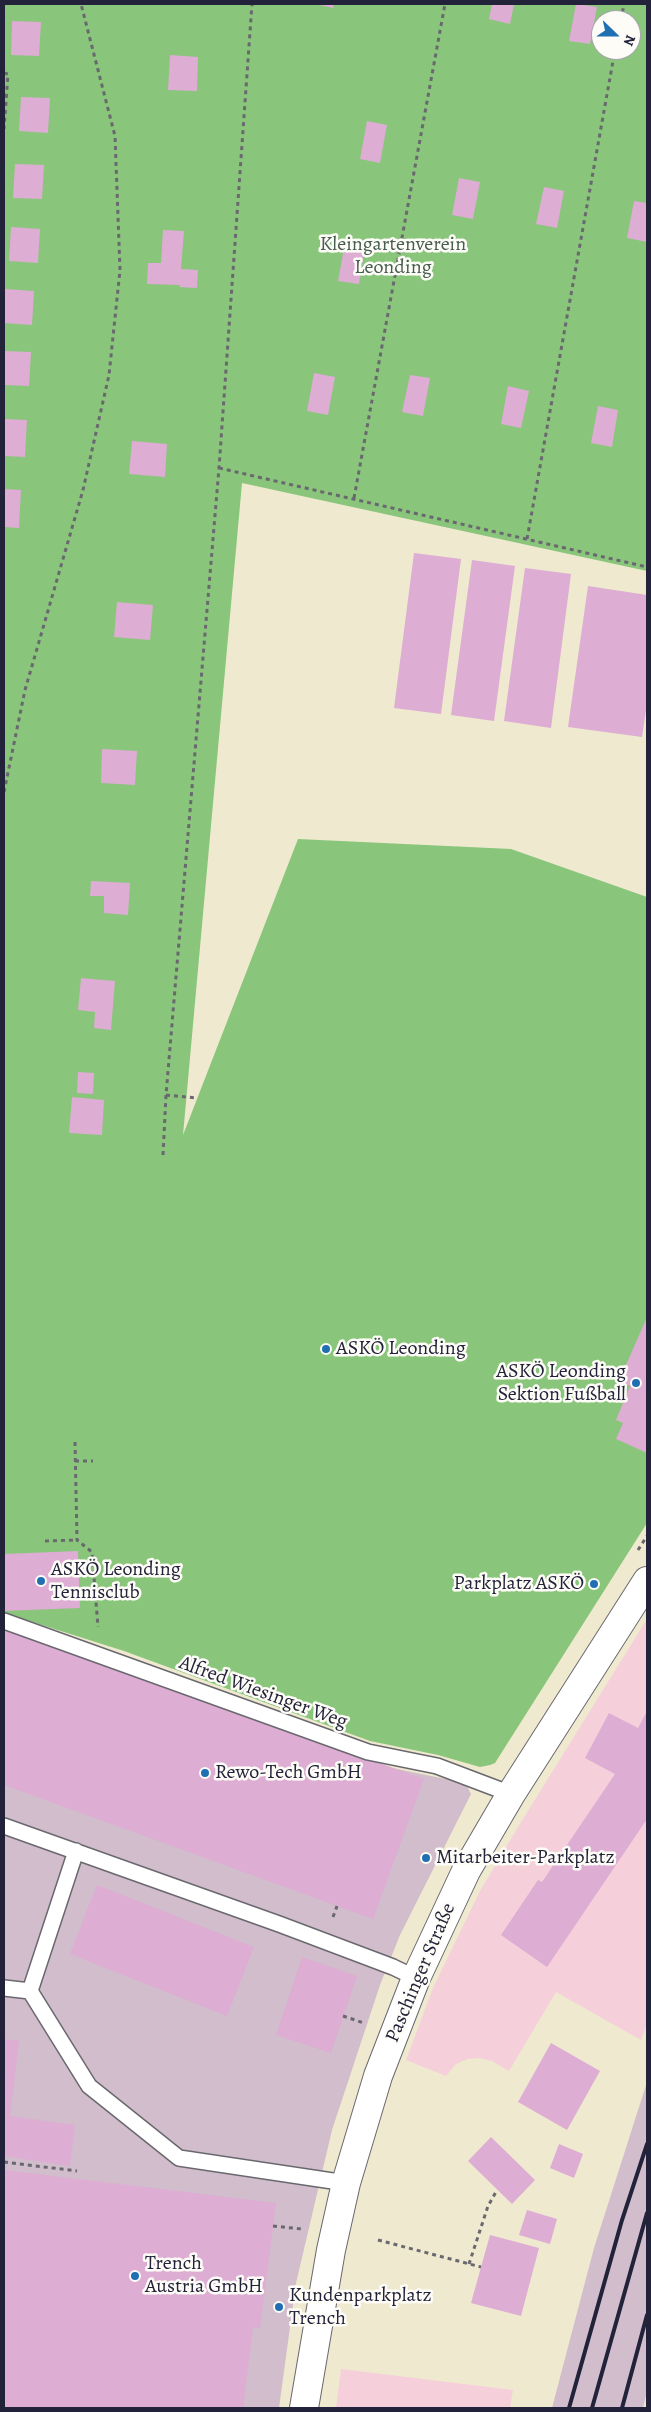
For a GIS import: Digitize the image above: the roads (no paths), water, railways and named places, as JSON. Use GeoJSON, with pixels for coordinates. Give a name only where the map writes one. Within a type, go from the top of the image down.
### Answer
{"type":"FeatureCollection","features":[{"type":"Feature","properties":{"kind":"street","name":"Paschinger Straße"},"geometry":{"type":"LineString","coordinates":[[304,2408],[331,2250],[346,2183],[378,2076],[416,1978],[466,1870],[647,1581]]}},
{"type":"Feature","properties":{"kind":"lane","name":"Alfred Wiesinger Weg"},"geometry":{"type":"LineString","coordinates":[[4,1621],[368,1752],[437,1766],[512,1794]]}},
{"type":"Feature","properties":{"kind":"lane"},"geometry":{"type":"LineString","coordinates":[[4,1826],[305,1934],[416,1978]]}},
{"type":"Feature","properties":{"kind":"lane"},"geometry":{"type":"LineString","coordinates":[[30,1991],[76,1851]]}},
{"type":"Feature","properties":{"kind":"lane"},"geometry":{"type":"LineString","coordinates":[[4,1988],[30,1991]]}},
{"type":"Feature","properties":{"kind":"lane"},"geometry":{"type":"LineString","coordinates":[[30,1991],[89,2086],[179,2158],[346,2183]]}},
{"type":"Feature","properties":{"kind":"railway"},"geometry":{"type":"LineString","coordinates":[[569,2408],[622,2220],[647,2144]]}},
{"type":"Feature","properties":{"kind":"railway"},"geometry":{"type":"LineString","coordinates":[[592,2408],[647,2213]]}},
{"type":"Feature","properties":{"kind":"railway"},"geometry":{"type":"LineString","coordinates":[[622,2408],[647,2315]]}},
{"type":"Feature","properties":{"kind":"place","name":"ASKÖ Leonding"},"geometry":{"type":"Point","coordinates":[326,1349]}},
{"type":"Feature","properties":{"kind":"place","name":"ASKÖ Leonding Sektion Fußball"},"geometry":{"type":"Point","coordinates":[636,1383]}},
{"type":"Feature","properties":{"kind":"place","name":"ASKÖ Leonding Tennisclub"},"geometry":{"type":"Point","coordinates":[41,1581]}},
{"type":"Feature","properties":{"kind":"place","name":"Parkplatz ASKÖ"},"geometry":{"type":"Point","coordinates":[594,1584]}},
{"type":"Feature","properties":{"kind":"place","name":"Rewo-Tech GmbH"},"geometry":{"type":"Point","coordinates":[205,1773]}},
{"type":"Feature","properties":{"kind":"place","name":"Mitarbeiter-Parkplatz"},"geometry":{"type":"Point","coordinates":[426,1858]}},
{"type":"Feature","properties":{"kind":"place","name":"Trench Austria GmbH"},"geometry":{"type":"Point","coordinates":[135,2276]}},
{"type":"Feature","properties":{"kind":"place","name":"Kundenparkplatz Trench"},"geometry":{"type":"Point","coordinates":[279,2307]}},
{"type":"Feature","properties":{"kind":"park label","name":"Kleingartenverein Leonding"},"geometry":{"type":"Point","coordinates":[393,256]}}]}
